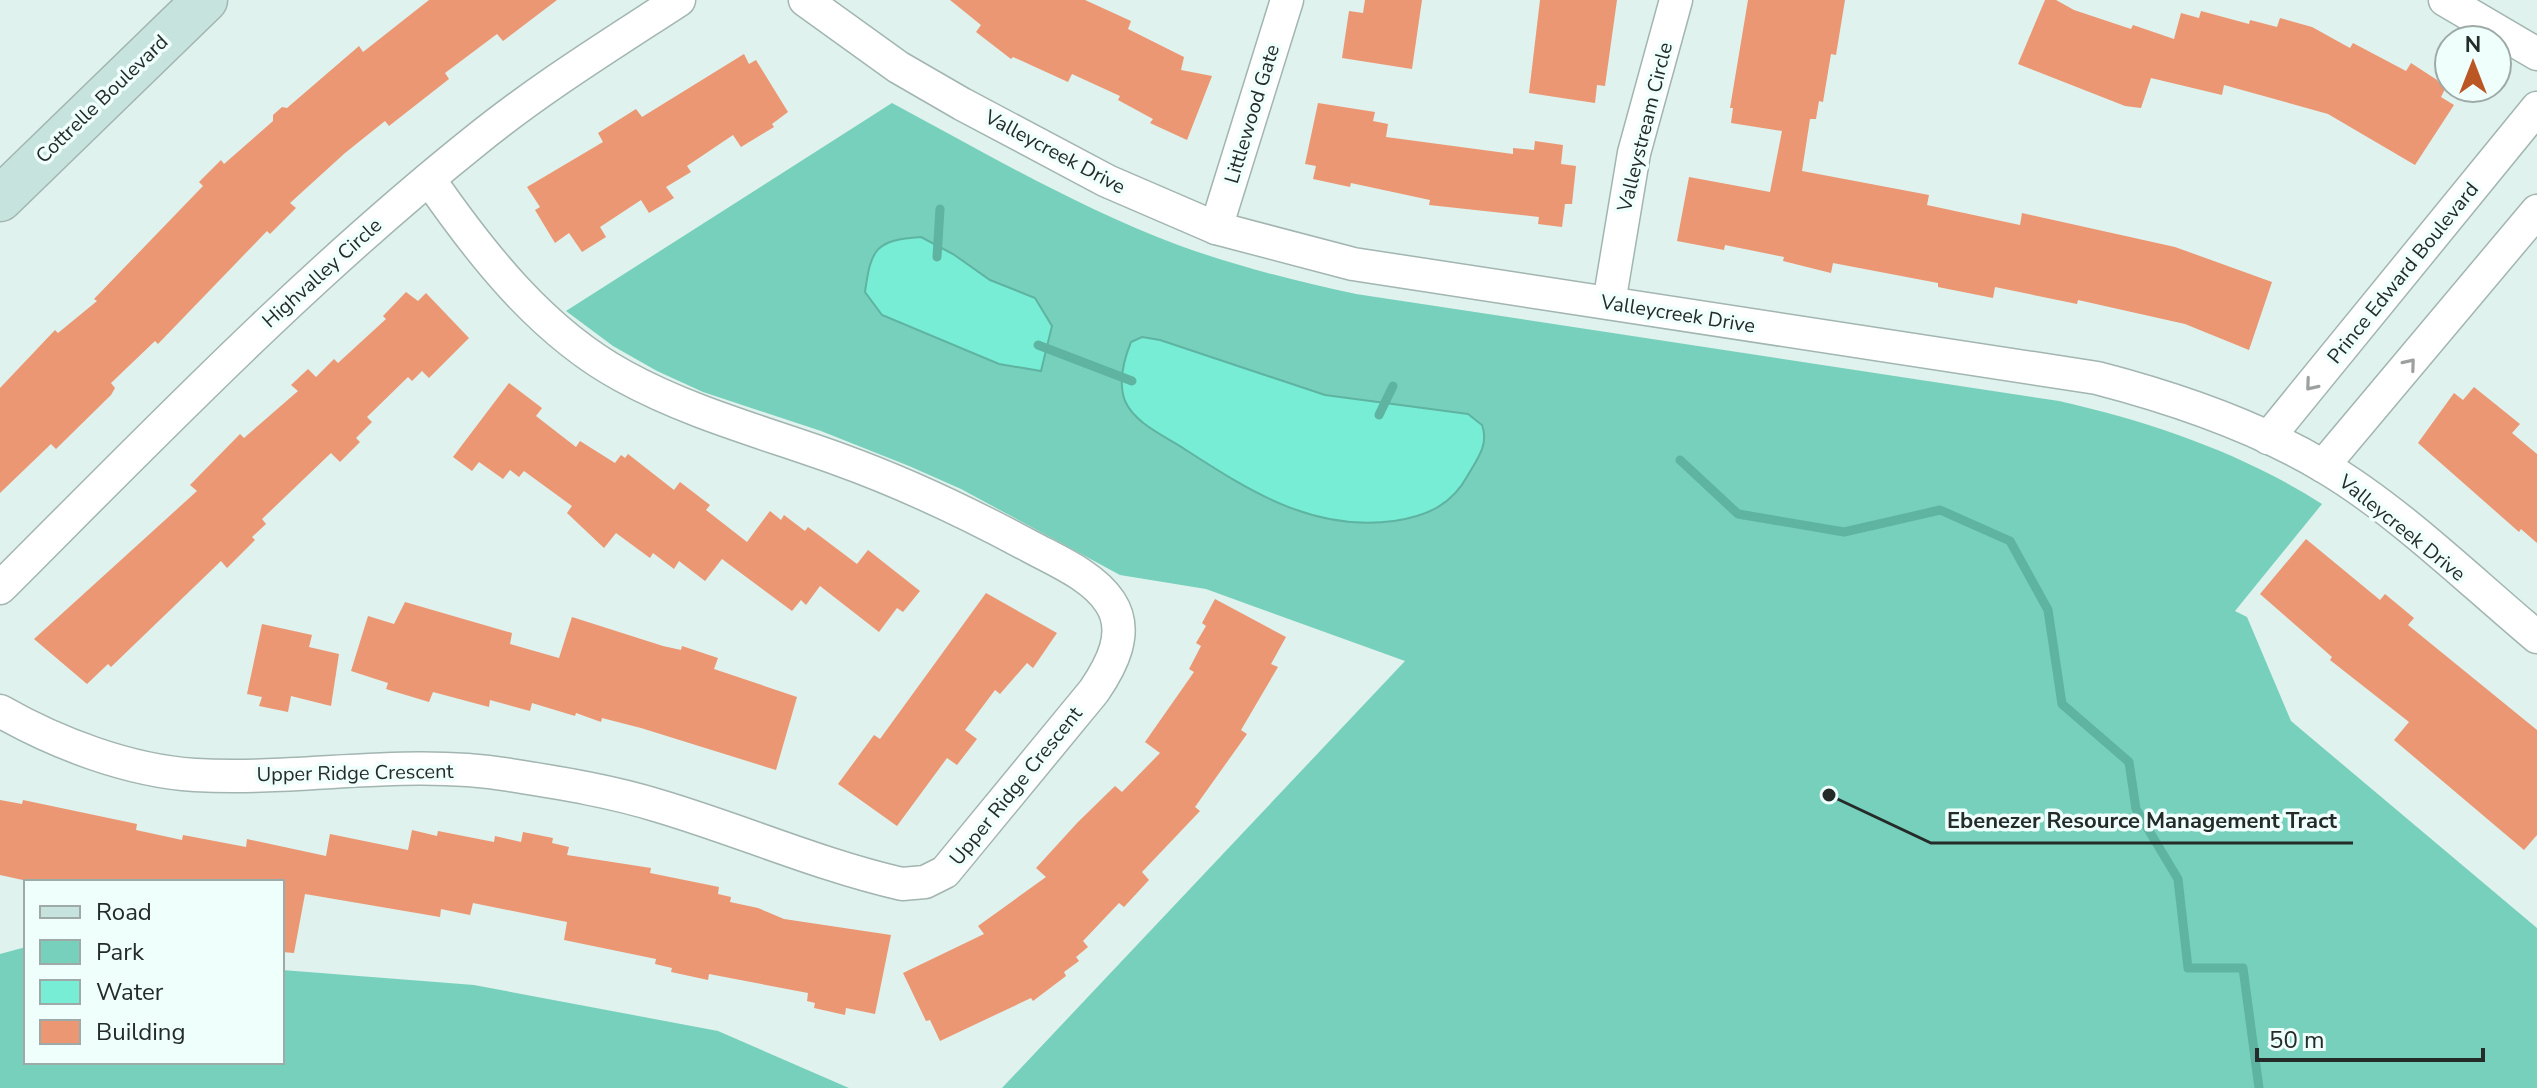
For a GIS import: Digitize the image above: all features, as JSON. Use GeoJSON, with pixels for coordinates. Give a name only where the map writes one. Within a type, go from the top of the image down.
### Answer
{"type":"FeatureCollection","features":[{"type":"Feature","properties":{"kind":"main road","name":"Cottrelle Boulevard"},"geometry":{"type":"LineString","coordinates":[[0,199],[205,0]]}},
{"type":"Feature","properties":{"kind":"street","name":"Highvalley Circle"},"geometry":{"type":"LineString","coordinates":[[0,588],[241,346],[429,179],[544,88],[679,0]]}},
{"type":"Feature","properties":{"kind":"street","name":"Valleycreek Drive"},"geometry":{"type":"LineString","coordinates":[[805,0],[898,67],[975,111],[1107,181],[1216,228],[1353,264],[2097,378],[2185,404],[2268,438],[2323,466],[2367,495],[2537,637]]}},
{"type":"Feature","properties":{"kind":"street","name":"Littlewood Gate"},"geometry":{"type":"LineString","coordinates":[[1216,228],[1287,0]]}},
{"type":"Feature","properties":{"kind":"street","name":"Valleystream Circle"},"geometry":{"type":"LineString","coordinates":[[1609,303],[1634,153],[1676,0]]}},
{"type":"Feature","properties":{"kind":"street"},"geometry":{"type":"LineString","coordinates":[[2445,0],[2537,54]]}},
{"type":"Feature","properties":{"kind":"street","name":"Prince Edward Boulevard"},"geometry":{"type":"LineString","coordinates":[[2268,438],[2537,108]]}},
{"type":"Feature","properties":{"kind":"street","name":"Upper Ridge Crescent"},"geometry":{"type":"LineString","coordinates":[[0,711],[28,727],[97,753],[192,775],[439,768],[506,774],[580,787],[656,805],[902,884],[925,882],[945,872],[1094,691],[1109,669],[1118,646],[1118,622],[1111,602],[1090,581],[945,502],[838,459],[701,412],[622,376],[557,330],[536,310],[457,218],[429,179]]}},
{"type":"Feature","properties":{"kind":"street"},"geometry":{"type":"LineString","coordinates":[[2323,466],[2537,211]]}},
{"type":"Feature","properties":{"kind":"green space"},"geometry":{"type":"Polygon","coordinates":[[[892,103],[1105,214],[1178,245],[1244,266],[1356,294],[2059,401],[2195,441],[2292,486],[2322,504],[2235,611],[2247,617],[2291,721],[2537,928],[2537,1088],[1002,1088],[1405,661],[1206,589],[1120,575],[961,489],[909,466],[821,431],[703,392],[657,371],[613,346],[566,311],[892,103]]]}},
{"type":"Feature","properties":{"kind":"green space"},"geometry":{"type":"Polygon","coordinates":[[[24,948],[24,1064],[284,1064],[284,970],[474,985],[718,1031],[849,1088],[0,1088],[0,954],[24,948]]]}},
{"type":"Feature","properties":{"kind":"water"},"geometry":{"type":"Polygon","coordinates":[[[921,237],[953,254],[990,280],[1035,298],[1052,326],[1041,371],[999,364],[882,315],[865,292],[873,256],[885,244],[921,237]]]}},
{"type":"Feature","properties":{"kind":"water"},"geometry":{"type":"Polygon","coordinates":[[[1142,337],[1160,340],[1325,395],[1468,414],[1482,425],[1484,438],[1481,451],[1462,485],[1446,501],[1428,512],[1394,521],[1365,523],[1310,514],[1259,494],[1136,417],[1125,401],[1122,378],[1131,342],[1142,337]]]}},
{"type":"Feature","properties":{"kind":"building"},"geometry":{"type":"Polygon","coordinates":[[[429,0],[557,0],[503,41],[497,34],[445,73],[449,79],[389,126],[385,121],[345,153],[290,203],[296,208],[270,234],[267,231],[158,344],[155,341],[111,383],[115,388],[111,395],[56,449],[51,444],[0,493],[0,388],[55,330],[58,333],[97,301],[94,299],[203,186],[199,182],[221,160],[224,164],[273,121],[273,115],[282,107],[287,108],[359,46],[363,52],[429,0]]]}},
{"type":"Feature","properties":{"kind":"building"},"geometry":{"type":"Polygon","coordinates":[[[950,0],[1085,0],[1131,21],[1128,29],[1184,57],[1181,70],[1212,76],[1187,140],[1150,123],[1153,119],[1118,100],[1120,96],[1072,74],[1068,82],[1013,57],[1011,59],[976,32],[981,25],[950,0]]]}},
{"type":"Feature","properties":{"kind":"building"},"geometry":{"type":"Polygon","coordinates":[[[1365,0],[1422,0],[1412,69],[1342,58],[1349,11],[1363,13],[1365,0]]]}},
{"type":"Feature","properties":{"kind":"building"},"geometry":{"type":"Polygon","coordinates":[[[1540,0],[1617,0],[1605,86],[1597,85],[1595,103],[1529,93],[1540,0]]]}},
{"type":"Feature","properties":{"kind":"building"},"geometry":{"type":"Polygon","coordinates":[[[1748,0],[1845,0],[1836,55],[1831,54],[1823,102],[1819,101],[1816,119],[1810,119],[1802,171],[1929,195],[1927,205],[2020,225],[2022,213],[2175,247],[2272,282],[2249,350],[2185,324],[2078,300],[2077,304],[1995,287],[1993,298],[1938,287],[1938,283],[1833,263],[1831,273],[1783,261],[1784,257],[1725,245],[1724,250],[1677,241],[1689,177],[1770,192],[1782,131],[1731,123],[1733,108],[1730,108],[1748,0]]]}},
{"type":"Feature","properties":{"kind":"building"},"geometry":{"type":"Polygon","coordinates":[[[2045,0],[2056,0],[2074,10],[2131,29],[2133,25],[2174,39],[2181,13],[2199,18],[2201,11],[2249,24],[2250,20],[2277,27],[2280,18],[2312,27],[2350,48],[2353,43],[2406,71],[2411,63],[2433,77],[2433,104],[2454,105],[2415,165],[2328,114],[2224,85],[2222,95],[2151,78],[2141,108],[2125,106],[2018,64],[2045,0]]]}},
{"type":"Feature","properties":{"kind":"building"},"geometry":{"type":"Polygon","coordinates":[[[744,54],[749,64],[756,60],[788,112],[772,124],[774,127],[741,147],[733,135],[687,166],[691,172],[666,187],[674,198],[649,213],[641,200],[600,227],[606,237],[582,252],[569,233],[555,243],[535,210],[540,207],[527,187],[603,142],[598,133],[636,109],[642,117],[744,54]]]}},
{"type":"Feature","properties":{"kind":"building"},"geometry":{"type":"Polygon","coordinates":[[[1318,103],[1375,112],[1373,121],[1388,124],[1386,137],[1513,154],[1513,148],[1534,150],[1535,141],[1563,145],[1561,164],[1576,166],[1572,204],[1565,204],[1562,227],[1538,224],[1539,217],[1429,205],[1430,200],[1351,183],[1350,187],[1313,179],[1316,166],[1305,164],[1318,103]]]}},
{"type":"Feature","properties":{"kind":"building"},"geometry":{"type":"Polygon","coordinates":[[[406,292],[418,301],[426,293],[469,338],[429,378],[422,371],[412,381],[408,377],[367,417],[372,422],[356,438],[360,442],[340,462],[331,453],[262,519],[266,524],[252,537],[255,540],[227,568],[221,561],[111,667],[108,664],[87,684],[34,639],[197,491],[190,485],[240,434],[244,438],[298,391],[291,385],[308,369],[316,377],[334,359],[338,363],[386,319],[383,316],[406,292]]]}},
{"type":"Feature","properties":{"kind":"building"},"geometry":{"type":"Polygon","coordinates":[[[509,383],[542,408],[536,416],[576,447],[580,441],[615,463],[621,455],[625,458],[628,454],[674,490],[680,482],[710,505],[706,510],[747,542],[770,511],[781,520],[784,515],[805,531],[808,527],[857,564],[868,550],[920,591],[903,612],[897,608],[879,632],[820,586],[806,605],[801,600],[792,611],[722,559],[705,581],[679,561],[674,569],[653,553],[650,558],[616,533],[604,548],[567,513],[572,506],[524,471],[519,477],[510,470],[503,479],[479,462],[472,471],[453,457],[509,383]]]}},
{"type":"Feature","properties":{"kind":"building"},"geometry":{"type":"Polygon","coordinates":[[[2474,387],[2520,424],[2512,433],[2537,454],[2537,543],[2521,529],[2519,532],[2418,443],[2454,393],[2463,400],[2474,387]]]}},
{"type":"Feature","properties":{"kind":"building"},"geometry":{"type":"Polygon","coordinates":[[[2306,539],[2380,600],[2385,594],[2414,618],[2408,625],[2537,730],[2537,835],[2524,850],[2394,740],[2409,722],[2330,660],[2332,657],[2260,594],[2306,539]]]}},
{"type":"Feature","properties":{"kind":"building"},"geometry":{"type":"Polygon","coordinates":[[[986,593],[1057,633],[1033,668],[1027,663],[1000,694],[995,690],[965,730],[977,739],[957,765],[947,758],[897,826],[838,784],[874,735],[880,739],[986,593]]]}},
{"type":"Feature","properties":{"kind":"building"},"geometry":{"type":"Polygon","coordinates":[[[1215,599],[1286,637],[1271,664],[1278,667],[1241,730],[1247,734],[1195,807],[1200,811],[1142,872],[1149,880],[1124,907],[1119,903],[1083,941],[1088,947],[1076,957],[1079,961],[1064,972],[1066,976],[1033,1001],[1031,998],[940,1041],[930,1020],[926,1021],[903,973],[984,934],[978,926],[1046,877],[1036,868],[1078,822],[1115,786],[1122,792],[1160,753],[1145,742],[1194,672],[1189,669],[1201,646],[1196,643],[1206,626],[1202,623],[1215,599]]]}},
{"type":"Feature","properties":{"kind":"building"},"geometry":{"type":"Polygon","coordinates":[[[405,602],[512,633],[510,644],[559,658],[572,617],[663,646],[681,650],[682,646],[718,658],[714,669],[797,697],[776,770],[641,728],[602,718],[601,722],[532,703],[530,711],[490,700],[489,707],[433,692],[429,702],[386,689],[388,683],[351,671],[368,616],[394,624],[405,602]]]}},
{"type":"Feature","properties":{"kind":"building"},"geometry":{"type":"Polygon","coordinates":[[[262,624],[312,635],[309,647],[339,654],[331,706],[291,696],[288,712],[259,706],[262,697],[247,694],[262,624]]]}},
{"type":"Feature","properties":{"kind":"building"},"geometry":{"type":"Polygon","coordinates":[[[0,800],[22,804],[23,800],[137,824],[136,830],[182,840],[183,835],[246,847],[247,839],[326,856],[330,834],[408,850],[412,830],[437,836],[438,831],[494,842],[495,836],[521,842],[523,832],[553,838],[552,843],[569,847],[567,855],[651,868],[650,873],[719,887],[718,894],[731,897],[730,902],[758,908],[784,919],[891,935],[875,1014],[846,1008],[845,1015],[814,1008],[815,1003],[807,1001],[808,993],[709,974],[708,980],[671,972],[672,968],[655,964],[656,959],[564,940],[567,922],[473,903],[470,915],[441,909],[440,917],[305,894],[294,953],[284,952],[284,880],[24,880],[0,875],[0,800]]]}},
{"type":"Feature","properties":{"kind":"waterway"},"geometry":{"type":"LineString","coordinates":[[937,257],[940,209]]}},
{"type":"Feature","properties":{"kind":"waterway"},"geometry":{"type":"LineString","coordinates":[[1038,345],[1132,381]]}},
{"type":"Feature","properties":{"kind":"waterway"},"geometry":{"type":"LineString","coordinates":[[1379,415],[1393,386]]}},
{"type":"Feature","properties":{"kind":"waterway"},"geometry":{"type":"LineString","coordinates":[[1680,460],[1738,514],[1844,532],[1940,510],[2010,541],[2048,610],[2062,704],[2129,762],[2136,809],[2178,879],[2188,968],[2243,968],[2259,1088]]}},
{"type":"Feature","properties":{"kind":"place","name":"Ebenezer Resource Management Tract"},"geometry":{"type":"Point","coordinates":[1829,795]}}]}
